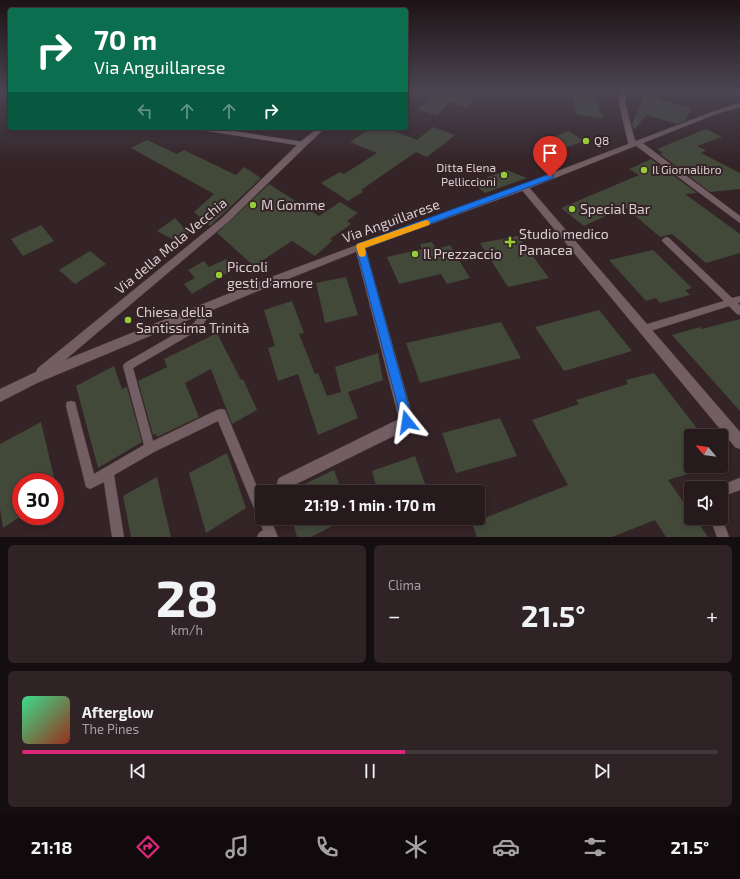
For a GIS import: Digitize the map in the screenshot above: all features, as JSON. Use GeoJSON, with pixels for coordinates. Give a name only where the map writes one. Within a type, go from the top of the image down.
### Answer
{"type":"FeatureCollection","features":[{"type":"Feature","properties":{"kind":"street"},"geometry":{"type":"LineString","coordinates":[[626,115],[635,144],[662,160],[740,220]]}},
{"type":"Feature","properties":{"kind":"street","name":"Via Anguillarese"},"geometry":{"type":"LineString","coordinates":[[33,379],[212,305],[360,247],[524,187],[709,115]]}},
{"type":"Feature","properties":{"kind":"street"},"geometry":{"type":"LineString","coordinates":[[214,130],[304,144]]}},
{"type":"Feature","properties":{"kind":"street","name":"Via della Mola Vecchia"},"geometry":{"type":"LineString","coordinates":[[33,379],[225,220],[320,130]]}},
{"type":"Feature","properties":{"kind":"street"},"geometry":{"type":"LineString","coordinates":[[524,187],[740,442]]}},
{"type":"Feature","properties":{"kind":"street"},"geometry":{"type":"LineString","coordinates":[[284,483],[407,422],[360,247]]}},
{"type":"Feature","properties":{"kind":"street"},"geometry":{"type":"LineString","coordinates":[[0,396],[33,379]]}},
{"type":"Feature","properties":{"kind":"lane"},"geometry":{"type":"LineString","coordinates":[[666,240],[736,301],[740,311]]}},
{"type":"Feature","properties":{"kind":"lane"},"geometry":{"type":"LineString","coordinates":[[644,329],[736,301]]}},
{"type":"Feature","properties":{"kind":"lane"},"geometry":{"type":"LineString","coordinates":[[150,448],[128,366],[197,326],[212,305]]}},
{"type":"Feature","properties":{"kind":"lane"},"geometry":{"type":"LineString","coordinates":[[71,406],[90,483],[150,448],[221,414],[255,497]]}},
{"type":"Feature","properties":{"kind":"lane"},"geometry":{"type":"LineString","coordinates":[[108,473],[118,537]]}},
{"type":"Feature","properties":{"kind":"lane"},"geometry":{"type":"LineString","coordinates":[[728,488],[740,484]]}},
{"type":"Feature","properties":{"kind":"lane"},"geometry":{"type":"LineString","coordinates":[[266,525],[268,535]]}},
{"type":"Feature","properties":{"kind":"lane"},"geometry":{"type":"LineString","coordinates":[[718,525],[722,537]]}},
{"type":"Feature","properties":{"kind":"building"},"geometry":{"type":"Polygon","coordinates":[[[578,115],[602,115],[603,118],[578,115]]]}},
{"type":"Feature","properties":{"kind":"building"},"geometry":{"type":"Polygon","coordinates":[[[636,115],[646,115],[635,129],[633,128],[632,124],[636,115]]]}},
{"type":"Feature","properties":{"kind":"building"},"geometry":{"type":"Polygon","coordinates":[[[646,115],[688,115],[685,121],[677,124],[646,115]]]}},
{"type":"Feature","properties":{"kind":"building"},"geometry":{"type":"Polygon","coordinates":[[[433,127],[455,135],[427,157],[416,152],[361,190],[363,192],[348,201],[321,183],[340,172],[344,174],[377,153],[350,142],[368,130],[392,130],[417,140],[433,127]]]}},
{"type":"Feature","properties":{"kind":"building"},"geometry":{"type":"Polygon","coordinates":[[[706,129],[722,137],[697,146],[706,150],[701,153],[740,173],[740,189],[710,192],[660,154],[663,153],[657,149],[706,129]]]}},
{"type":"Feature","properties":{"kind":"building"},"geometry":{"type":"Polygon","coordinates":[[[569,131],[584,141],[549,154],[534,144],[569,131]]]}},
{"type":"Feature","properties":{"kind":"building"},"geometry":{"type":"Polygon","coordinates":[[[147,140],[177,154],[184,150],[236,175],[244,167],[261,178],[210,226],[194,212],[214,194],[131,148],[147,140]]]}},
{"type":"Feature","properties":{"kind":"building"},"geometry":{"type":"Polygon","coordinates":[[[651,159],[697,193],[685,194],[740,234],[740,253],[706,263],[672,234],[660,237],[625,207],[584,226],[561,208],[639,175],[629,169],[651,159]]]}},
{"type":"Feature","properties":{"kind":"building"},"geometry":{"type":"Polygon","coordinates":[[[507,170],[527,178],[485,193],[473,183],[507,170]]]}},
{"type":"Feature","properties":{"kind":"building"},"geometry":{"type":"Polygon","coordinates":[[[269,184],[319,216],[340,202],[358,213],[347,221],[351,224],[330,239],[333,240],[315,256],[292,241],[254,266],[217,233],[269,184]]]}},
{"type":"Feature","properties":{"kind":"building"},"geometry":{"type":"Polygon","coordinates":[[[175,218],[189,233],[178,242],[157,231],[175,218]]]}},
{"type":"Feature","properties":{"kind":"building"},"geometry":{"type":"Polygon","coordinates":[[[41,225],[54,241],[23,256],[11,239],[41,225]]]}},
{"type":"Feature","properties":{"kind":"building"},"geometry":{"type":"Polygon","coordinates":[[[518,236],[549,278],[508,287],[480,243],[518,236]]]}},
{"type":"Feature","properties":{"kind":"building"},"geometry":{"type":"Polygon","coordinates":[[[432,242],[436,249],[450,245],[470,278],[447,284],[441,274],[399,284],[387,257],[422,249],[420,244],[432,242]]]}},
{"type":"Feature","properties":{"kind":"building"},"geometry":{"type":"Polygon","coordinates":[[[653,250],[692,288],[685,290],[690,295],[660,303],[656,298],[646,301],[609,260],[653,250]]]}},
{"type":"Feature","properties":{"kind":"building"},"geometry":{"type":"Polygon","coordinates":[[[90,251],[106,264],[75,284],[59,270],[90,251]]]}},
{"type":"Feature","properties":{"kind":"building"},"geometry":{"type":"Polygon","coordinates":[[[226,259],[232,270],[192,294],[184,284],[195,278],[188,270],[204,261],[209,267],[226,259]]]}},
{"type":"Feature","properties":{"kind":"building"},"geometry":{"type":"Polygon","coordinates":[[[346,277],[358,315],[325,323],[316,283],[346,277]]]}},
{"type":"Feature","properties":{"kind":"building"},"geometry":{"type":"Polygon","coordinates":[[[292,301],[304,333],[299,334],[315,374],[318,373],[327,396],[341,392],[335,367],[378,353],[383,380],[348,392],[358,418],[318,435],[298,374],[278,381],[268,348],[275,346],[264,310],[292,301]]]}},
{"type":"Feature","properties":{"kind":"building"},"geometry":{"type":"Polygon","coordinates":[[[599,310],[632,351],[564,371],[535,327],[599,310]]]}},
{"type":"Feature","properties":{"kind":"building"},"geometry":{"type":"Polygon","coordinates":[[[740,319],[740,411],[672,335],[700,327],[702,329],[740,319]]]}},
{"type":"Feature","properties":{"kind":"building"},"geometry":{"type":"Polygon","coordinates":[[[501,322],[521,358],[420,383],[406,343],[501,322]]]}},
{"type":"Feature","properties":{"kind":"building"},"geometry":{"type":"Polygon","coordinates":[[[217,333],[241,380],[243,379],[257,410],[232,424],[211,369],[185,383],[199,417],[157,437],[156,434],[153,435],[138,381],[167,367],[164,359],[217,333]]]}},
{"type":"Feature","properties":{"kind":"building"},"geometry":{"type":"Polygon","coordinates":[[[114,366],[122,389],[127,387],[142,442],[98,468],[76,386],[114,366]]]}},
{"type":"Feature","properties":{"kind":"building"},"geometry":{"type":"Polygon","coordinates":[[[654,373],[698,429],[684,429],[684,473],[691,473],[668,480],[684,503],[684,525],[700,525],[708,537],[666,537],[655,520],[612,537],[477,537],[473,525],[485,525],[485,518],[568,485],[532,420],[579,404],[576,400],[628,384],[626,380],[654,373]]]}},
{"type":"Feature","properties":{"kind":"building"},"geometry":{"type":"Polygon","coordinates":[[[500,418],[517,456],[456,473],[442,433],[500,418]]]}},
{"type":"Feature","properties":{"kind":"building"},"geometry":{"type":"Polygon","coordinates":[[[41,422],[53,473],[12,473],[12,522],[3,528],[0,509],[0,444],[41,422]]]}},
{"type":"Feature","properties":{"kind":"building"},"geometry":{"type":"Polygon","coordinates":[[[227,453],[246,508],[206,533],[189,473],[227,453]]]}},
{"type":"Feature","properties":{"kind":"building"},"geometry":{"type":"Polygon","coordinates":[[[415,456],[425,485],[376,485],[372,471],[415,456]]]}},
{"type":"Feature","properties":{"kind":"building"},"geometry":{"type":"Polygon","coordinates":[[[334,470],[339,485],[303,485],[334,470]]]}},
{"type":"Feature","properties":{"kind":"building"},"geometry":{"type":"Polygon","coordinates":[[[157,477],[171,537],[131,537],[123,496],[157,477]]]}},
{"type":"Feature","properties":{"kind":"building"},"geometry":{"type":"Polygon","coordinates":[[[294,525],[334,525],[311,537],[297,537],[294,525]]]}},
{"type":"Feature","properties":{"kind":"slow traffic"},"geometry":{"type":"LineString","coordinates":[[362,253],[360,247],[426,223]]}},
{"type":"Feature","properties":{"kind":"place","name":"Q8"},"geometry":{"type":"Point","coordinates":[586,141]}},
{"type":"Feature","properties":{"kind":"place","name":"Il Giornalibro"},"geometry":{"type":"Point","coordinates":[644,170]}},
{"type":"Feature","properties":{"kind":"place","name":"Ditta Elena Pelliccioni"},"geometry":{"type":"Point","coordinates":[504,175]}},
{"type":"Feature","properties":{"kind":"place","name":"M Gomme"},"geometry":{"type":"Point","coordinates":[253,205]}},
{"type":"Feature","properties":{"kind":"place","name":"Special Bar"},"geometry":{"type":"Point","coordinates":[572,209]}},
{"type":"Feature","properties":{"kind":"place","name":"Studio medico Panacea"},"geometry":{"type":"Point","coordinates":[510,242]}},
{"type":"Feature","properties":{"kind":"place","name":"Il Prezzaccio"},"geometry":{"type":"Point","coordinates":[415,254]}},
{"type":"Feature","properties":{"kind":"place","name":"Piccoli gesti d'amore"},"geometry":{"type":"Point","coordinates":[219,275]}},
{"type":"Feature","properties":{"kind":"place","name":"Chiesa della Santissima Trinità"},"geometry":{"type":"Point","coordinates":[128,320]}},
{"type":"Feature","properties":{"kind":"route"},"geometry":{"type":"LineString","coordinates":[[407,422],[360,247],[550,177]]}}]}
